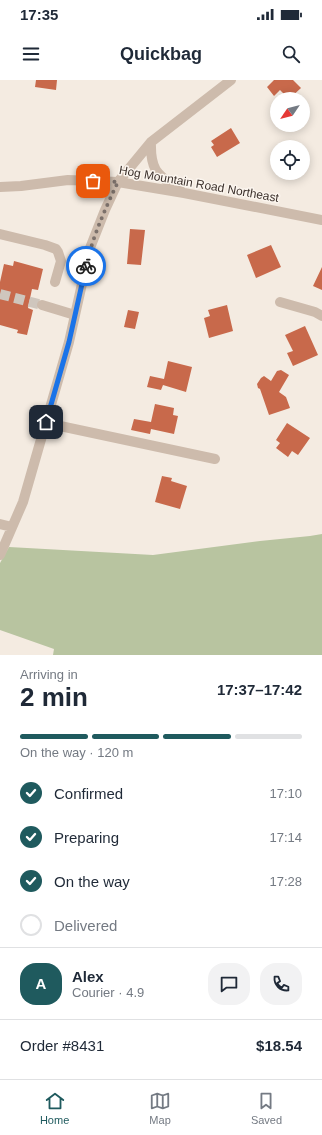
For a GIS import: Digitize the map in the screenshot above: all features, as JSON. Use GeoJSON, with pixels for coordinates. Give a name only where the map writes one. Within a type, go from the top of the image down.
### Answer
{"type":"FeatureCollection","features":[{"type":"Feature","properties":{"kind":"street"},"geometry":{"type":"LineString","coordinates":[[0,555],[23,502],[69,342],[90,248],[118,182],[152,142],[231,80]]}},
{"type":"Feature","properties":{"kind":"street"},"geometry":{"type":"LineString","coordinates":[[152,142],[151,160],[155,170],[160,176],[184,193]]}},
{"type":"Feature","properties":{"kind":"street","name":"Hog Mountain Road Northeast"},"geometry":{"type":"LineString","coordinates":[[0,187],[68,180],[118,182],[184,193],[322,220]]}},
{"type":"Feature","properties":{"kind":"street"},"geometry":{"type":"LineString","coordinates":[[0,234],[56,249],[61,261],[55,282]]}},
{"type":"Feature","properties":{"kind":"street"},"geometry":{"type":"LineString","coordinates":[[280,302],[315,312],[322,316]]}},
{"type":"Feature","properties":{"kind":"street"},"geometry":{"type":"LineString","coordinates":[[42,305],[76,314]]}},
{"type":"Feature","properties":{"kind":"street"},"geometry":{"type":"LineString","coordinates":[[46,422],[215,459]]}},
{"type":"Feature","properties":{"kind":"street"},"geometry":{"type":"LineString","coordinates":[[0,524],[12,527]]}},
{"type":"Feature","properties":{"kind":"green space"},"geometry":{"type":"Polygon","coordinates":[[[322,534],[322,655],[53,655],[54,649],[0,630],[0,563],[9,547],[153,555],[322,534]]]}},
{"type":"Feature","properties":{"kind":"building"},"geometry":{"type":"Polygon","coordinates":[[[36,80],[57,80],[56,90],[35,87],[36,80]]]}},
{"type":"Feature","properties":{"kind":"building"},"geometry":{"type":"Polygon","coordinates":[[[274,80],[293,80],[301,88],[297,92],[282,92],[280,90],[278,92],[271,92],[267,87],[274,80]]]}},
{"type":"Feature","properties":{"kind":"building"},"geometry":{"type":"Polygon","coordinates":[[[231,128],[240,143],[217,157],[211,147],[214,145],[211,141],[231,128]]]}},
{"type":"Feature","properties":{"kind":"building"},"geometry":{"type":"Polygon","coordinates":[[[130,229],[145,230],[141,265],[127,264],[130,229]]]}},
{"type":"Feature","properties":{"kind":"building"},"geometry":{"type":"Polygon","coordinates":[[[271,245],[281,267],[256,278],[247,255],[271,245]]]}},
{"type":"Feature","properties":{"kind":"building"},"geometry":{"type":"Polygon","coordinates":[[[14,261],[43,269],[38,290],[32,289],[28,308],[33,310],[27,335],[17,333],[18,330],[0,325],[0,282],[4,264],[13,266],[14,261]]]}},
{"type":"Feature","properties":{"kind":"building"},"geometry":{"type":"Polygon","coordinates":[[[322,267],[322,290],[313,286],[322,267]]]}},
{"type":"Feature","properties":{"kind":"building"},"geometry":{"type":"Polygon","coordinates":[[[227,305],[233,331],[209,338],[204,318],[210,316],[208,310],[227,305]]]}},
{"type":"Feature","properties":{"kind":"building"},"geometry":{"type":"Polygon","coordinates":[[[128,310],[139,312],[135,329],[124,327],[128,310]]]}},
{"type":"Feature","properties":{"kind":"building"},"geometry":{"type":"Polygon","coordinates":[[[305,326],[318,355],[293,366],[287,353],[293,351],[285,335],[305,326]]]}},
{"type":"Feature","properties":{"kind":"building"},"geometry":{"type":"Polygon","coordinates":[[[168,361],[192,367],[186,392],[163,385],[161,390],[147,387],[150,376],[164,379],[168,361]]]}},
{"type":"Feature","properties":{"kind":"building"},"geometry":{"type":"Polygon","coordinates":[[[281,370],[289,375],[279,392],[286,397],[290,408],[269,415],[257,384],[264,376],[271,381],[277,371],[281,370]]]}},
{"type":"Feature","properties":{"kind":"building"},"geometry":{"type":"Polygon","coordinates":[[[155,404],[174,408],[173,415],[178,416],[174,434],[151,429],[150,434],[131,430],[134,419],[151,422],[155,404]]]}},
{"type":"Feature","properties":{"kind":"building"},"geometry":{"type":"Polygon","coordinates":[[[287,423],[310,438],[298,455],[292,451],[288,457],[276,448],[280,443],[276,440],[287,423]]]}},
{"type":"Feature","properties":{"kind":"building"},"geometry":{"type":"Polygon","coordinates":[[[162,476],[172,478],[171,481],[187,486],[180,509],[155,502],[162,476]]]}},
{"type":"Feature","properties":{"kind":"tunnel"},"geometry":{"type":"LineString","coordinates":[[0,294],[42,305]]}},
{"type":"Feature","properties":{"kind":"way so far"},"geometry":{"type":"LineString","coordinates":[[86,266],[90,248],[118,182],[93,181]]}},
{"type":"Feature","properties":{"kind":"route"},"geometry":{"type":"LineString","coordinates":[[46,422],[69,342],[86,266]]}}]}
